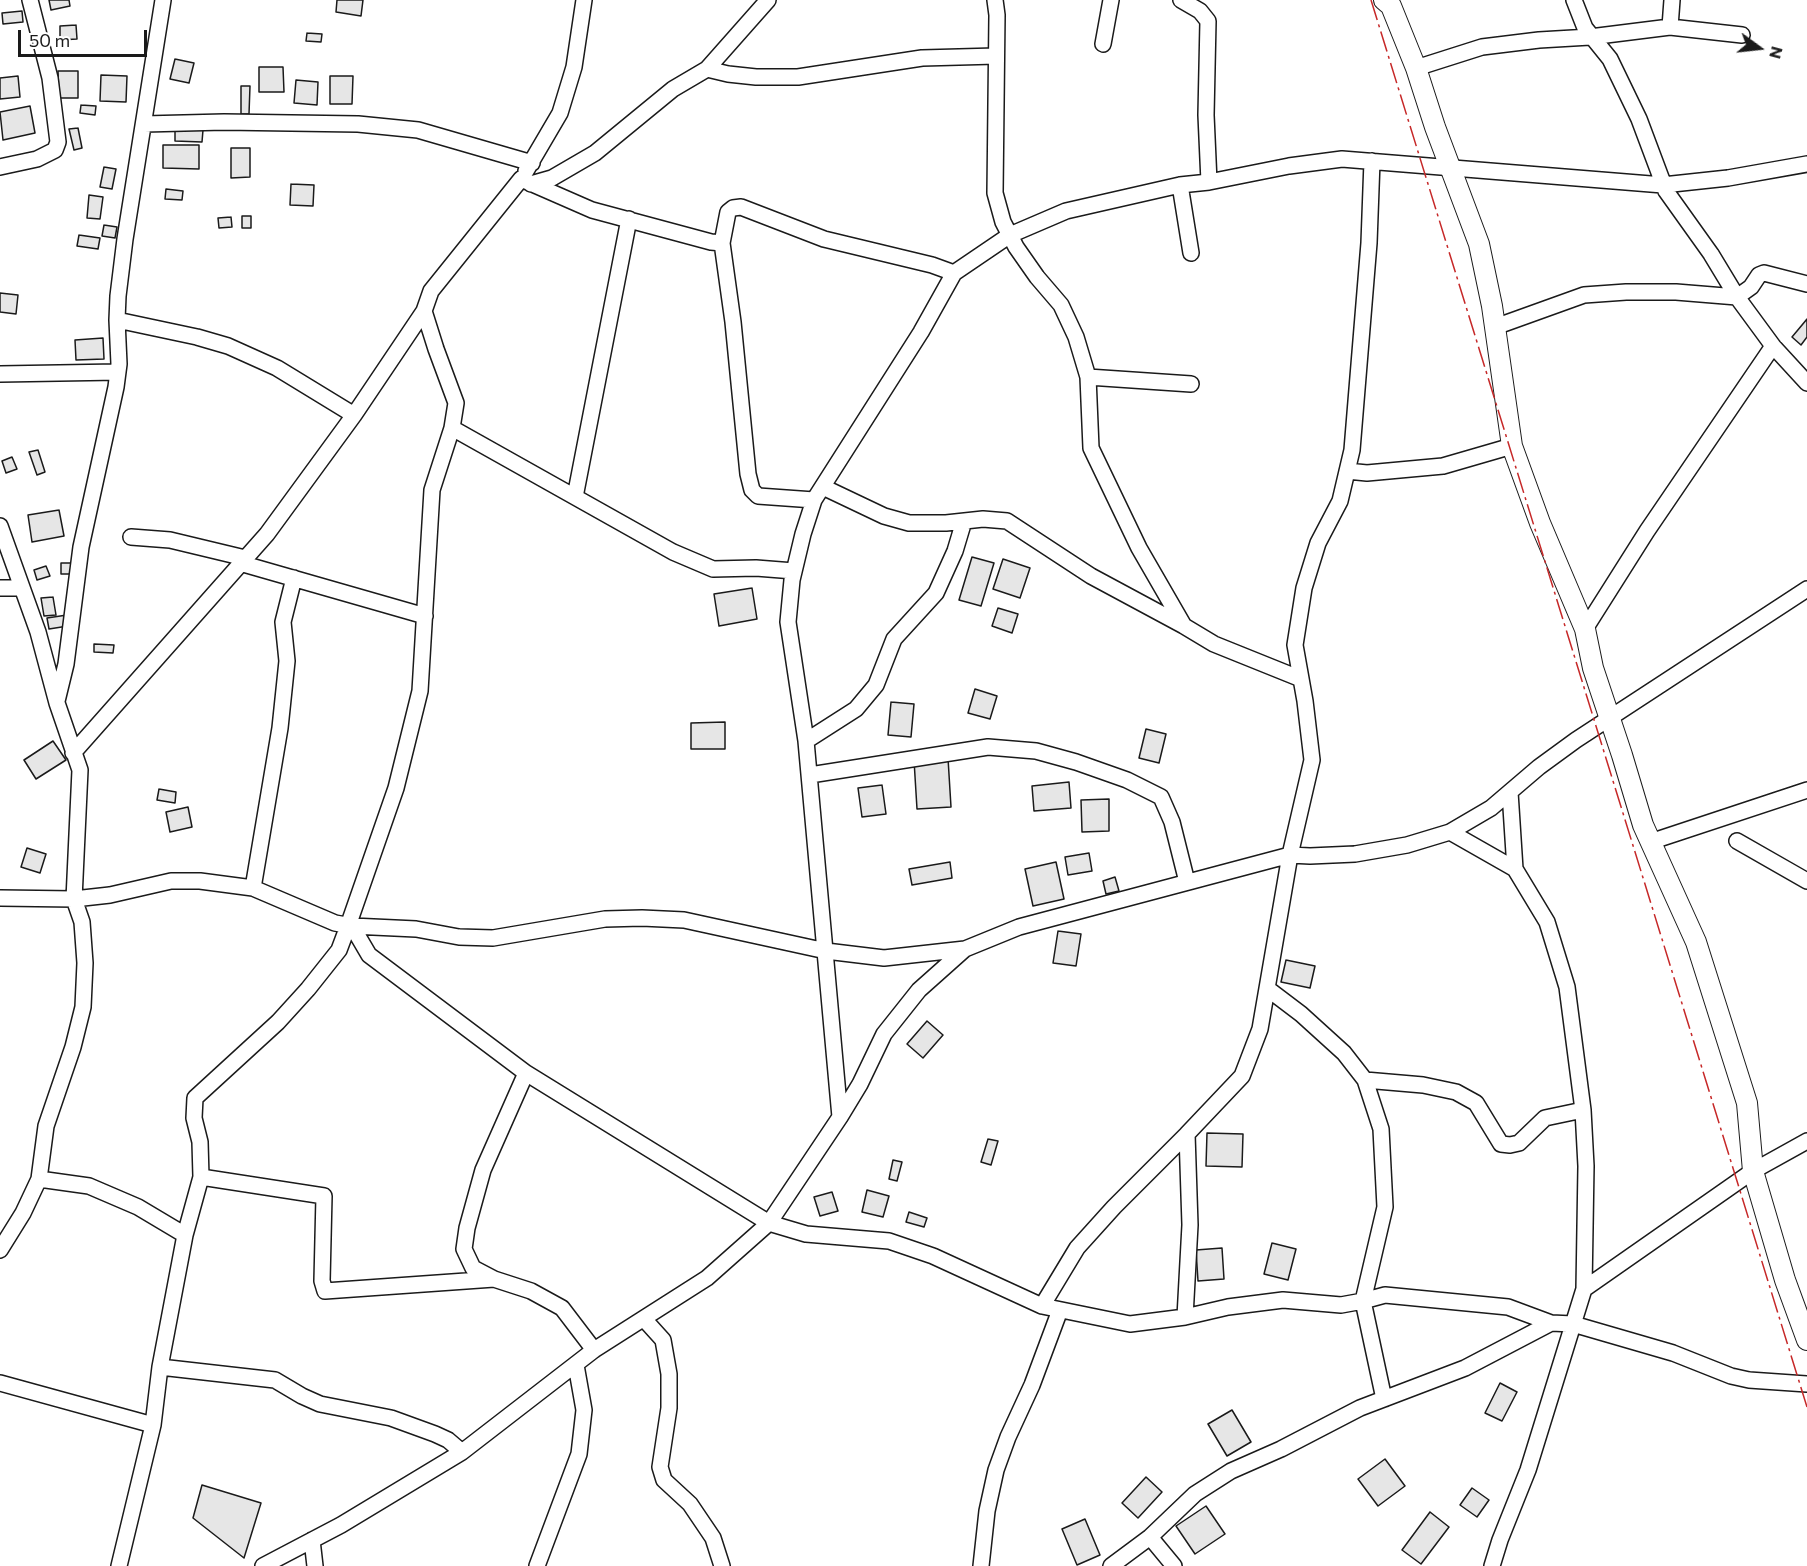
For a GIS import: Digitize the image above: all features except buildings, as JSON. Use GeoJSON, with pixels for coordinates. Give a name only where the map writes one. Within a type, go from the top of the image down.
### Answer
{"type":"FeatureCollection","features":[{"type":"Feature","properties":{"kind":"street"},"geometry":{"type":"LineString","coordinates":[[0,167],[37,159],[55,150],[58,142],[50,78],[30,0]]}},
{"type":"Feature","properties":{"kind":"street"},"geometry":{"type":"LineString","coordinates":[[57,703],[66,664],[83,537],[118,372],[117,320],[125,239],[163,0]]}},
{"type":"Feature","properties":{"kind":"street"},"geometry":{"type":"LineString","coordinates":[[73,753],[267,534],[354,415],[424,311],[431,291],[526,182],[531,163],[560,113],[574,68],[584,0]]}},
{"type":"Feature","properties":{"kind":"street"},"geometry":{"type":"LineString","coordinates":[[526,182],[552,178],[595,153],[673,89],[707,69],[768,0]]}},
{"type":"Feature","properties":{"kind":"street"},"geometry":{"type":"LineString","coordinates":[[995,0],[995,193],[1003,222],[1037,277],[1061,305],[1076,337],[1088,377],[1091,448],[1139,548],[1184,626]]}},
{"type":"Feature","properties":{"kind":"street"},"geometry":{"type":"LineString","coordinates":[[1103,44],[1111,0]]}},
{"type":"Feature","properties":{"kind":"street"},"geometry":{"type":"LineString","coordinates":[[1181,0],[1200,11],[1208,21],[1206,116],[1209,182]]}},
{"type":"Feature","properties":{"kind":"street"},"geometry":{"type":"LineString","coordinates":[[1574,0],[1590,37],[1610,59],[1639,119],[1666,191],[1711,254],[1737,297],[1773,346],[1807,383]]}},
{"type":"Feature","properties":{"kind":"street"},"geometry":{"type":"LineString","coordinates":[[1670,27],[1671,0]]}},
{"type":"Feature","properties":{"kind":"street"},"geometry":{"type":"LineString","coordinates":[[1388,2],[1416,68],[1479,244],[1495,327],[1512,446],[1540,523],[1585,629],[1593,668],[1642,825],[1696,942],[1747,1103],[1753,1171],[1785,1280],[1807,1340]]}},
{"type":"Feature","properties":{"kind":"street"},"geometry":{"type":"LineString","coordinates":[[1416,68],[1482,47],[1539,40],[1590,37],[1670,27],[1742,35]]}},
{"type":"Feature","properties":{"kind":"street"},"geometry":{"type":"LineString","coordinates":[[707,69],[756,77],[798,77],[922,58],[996,56]]}},
{"type":"Feature","properties":{"kind":"street"},"geometry":{"type":"LineString","coordinates":[[144,124],[224,122],[358,124],[417,130],[531,163]]}},
{"type":"Feature","properties":{"kind":"street"},"geometry":{"type":"LineString","coordinates":[[840,1117],[810,775],[788,622],[794,571],[814,500],[921,332],[954,273],[1010,235],[1066,211],[1180,186],[1289,166],[1342,159],[1663,185],[1728,178],[1807,164]]}},
{"type":"Feature","properties":{"kind":"street"},"geometry":{"type":"LineString","coordinates":[[1042,1306],[1077,1248],[1121,1199],[1242,1076],[1260,1029],[1290,855],[1312,760],[1295,645],[1304,588],[1318,543],[1340,501],[1352,450],[1372,161]]}},
{"type":"Feature","properties":{"kind":"street"},"geometry":{"type":"LineString","coordinates":[[526,182],[592,210],[704,241],[722,243]]}},
{"type":"Feature","properties":{"kind":"street"},"geometry":{"type":"LineString","coordinates":[[1180,186],[1191,253]]}},
{"type":"Feature","properties":{"kind":"street"},"geometry":{"type":"LineString","coordinates":[[814,500],[758,496],[752,490],[748,474],[733,322],[722,243],[728,212],[733,208],[741,207],[824,239],[932,265],[954,273]]}},
{"type":"Feature","properties":{"kind":"street"},"geometry":{"type":"LineString","coordinates":[[575,497],[629,219]]}},
{"type":"Feature","properties":{"kind":"street"},"geometry":{"type":"LineString","coordinates":[[1495,327],[1584,295],[1626,291],[1737,297],[1751,287],[1759,275],[1764,273],[1807,284]]}},
{"type":"Feature","properties":{"kind":"street"},"geometry":{"type":"LineString","coordinates":[[119,1566],[153,1425],[160,1367],[185,1235],[201,1177],[200,1142],[194,1118],[195,1098],[278,1022],[339,950],[350,926],[396,789],[420,691],[432,490],[452,428],[456,403],[435,349],[424,311]]}},
{"type":"Feature","properties":{"kind":"street"},"geometry":{"type":"LineString","coordinates":[[117,320],[228,346],[277,368],[354,415]]}},
{"type":"Feature","properties":{"kind":"street"},"geometry":{"type":"LineString","coordinates":[[1585,629],[1647,531],[1773,346]]}},
{"type":"Feature","properties":{"kind":"street"},"geometry":{"type":"LineString","coordinates":[[0,374],[118,372]]}},
{"type":"Feature","properties":{"kind":"street"},"geometry":{"type":"LineString","coordinates":[[1088,377],[1191,384]]}},
{"type":"Feature","properties":{"kind":"street"},"geometry":{"type":"LineString","coordinates":[[452,428],[673,552],[713,569],[756,568],[794,571]]}},
{"type":"Feature","properties":{"kind":"street"},"geometry":{"type":"LineString","coordinates":[[1347,471],[1367,473],[1443,466],[1512,446]]}},
{"type":"Feature","properties":{"kind":"street"},"geometry":{"type":"LineString","coordinates":[[823,487],[884,516],[909,523],[982,519],[1008,521],[1091,576],[1214,644],[1301,679]]}},
{"type":"Feature","properties":{"kind":"street"},"geometry":{"type":"LineString","coordinates":[[806,741],[856,709],[876,685],[894,639],[936,593],[955,551],[964,521]]}},
{"type":"Feature","properties":{"kind":"street"},"geometry":{"type":"LineString","coordinates":[[0,526],[38,632],[57,703],[80,770],[74,899],[82,922],[85,963],[83,1007],[73,1047],[46,1126],[39,1179],[23,1213],[0,1250]]}},
{"type":"Feature","properties":{"kind":"street"},"geometry":{"type":"LineString","coordinates":[[131,537],[170,540],[243,561],[294,579],[425,616]]}},
{"type":"Feature","properties":{"kind":"street"},"geometry":{"type":"LineString","coordinates":[[253,888],[280,728],[287,661],[283,622],[294,579]]}},
{"type":"Feature","properties":{"kind":"street"},"geometry":{"type":"LineString","coordinates":[[0,588],[21,588]]}},
{"type":"Feature","properties":{"kind":"street"},"geometry":{"type":"LineString","coordinates":[[0,898],[74,899],[110,895],[171,881],[200,881],[253,888],[335,923],[350,926],[416,929],[459,937],[493,938],[604,919],[642,918],[684,920],[826,951],[884,958],[965,949],[1019,927],[1290,855],[1355,854],[1407,845],[1450,832],[1491,808],[1576,740],[1610,720],[1807,589]]}},
{"type":"Feature","properties":{"kind":"street"},"geometry":{"type":"LineString","coordinates":[[810,775],[988,747],[1036,751],[1076,762],[1127,780],[1161,797],[1172,822],[1187,882]]}},
{"type":"Feature","properties":{"kind":"street"},"geometry":{"type":"LineString","coordinates":[[1650,842],[1807,790]]}},
{"type":"Feature","properties":{"kind":"street"},"geometry":{"type":"LineString","coordinates":[[1492,1566],[1528,1470],[1584,1290],[1586,1166],[1583,1110],[1567,987],[1547,922],[1515,869],[1510,792]]}},
{"type":"Feature","properties":{"kind":"street"},"geometry":{"type":"LineString","coordinates":[[1450,832],[1515,869]]}},
{"type":"Feature","properties":{"kind":"street"},"geometry":{"type":"LineString","coordinates":[[1737,841],[1807,881]]}},
{"type":"Feature","properties":{"kind":"street"},"geometry":{"type":"LineString","coordinates":[[350,926],[369,955],[526,1073],[769,1223],[806,1234],[889,1241],[933,1256],[1042,1306],[1130,1324],[1283,1300],[1341,1305],[1385,1295],[1508,1307],[1551,1323],[1573,1324],[1673,1353],[1731,1376],[1749,1380],[1807,1384]]}},
{"type":"Feature","properties":{"kind":"street"},"geometry":{"type":"LineString","coordinates":[[263,1566],[341,1525],[462,1452],[594,1350],[644,1319],[675,1296],[707,1278],[769,1223],[840,1117],[860,1084],[884,1034],[919,990],[965,949]]}},
{"type":"Feature","properties":{"kind":"street"},"geometry":{"type":"LineString","coordinates":[[1268,989],[1301,1014],[1344,1053],[1365,1080],[1381,1130],[1385,1207],[1363,1301],[1384,1399]]}},
{"type":"Feature","properties":{"kind":"street"},"geometry":{"type":"LineString","coordinates":[[526,1073],[483,1170],[467,1228],[464,1249],[473,1268],[494,1279],[531,1291],[562,1308],[594,1350]]}},
{"type":"Feature","properties":{"kind":"street"},"geometry":{"type":"LineString","coordinates":[[1365,1080],[1423,1085],[1456,1092],[1476,1103],[1501,1144],[1519,1143],[1545,1118],[1583,1110]]}},
{"type":"Feature","properties":{"kind":"street"},"geometry":{"type":"LineString","coordinates":[[1185,1317],[1190,1225],[1187,1134]]}},
{"type":"Feature","properties":{"kind":"street"},"geometry":{"type":"LineString","coordinates":[[1584,1290],[1753,1171],[1807,1141]]}},
{"type":"Feature","properties":{"kind":"street"},"geometry":{"type":"LineString","coordinates":[[201,1177],[324,1196],[322,1281],[325,1292],[494,1279]]}},
{"type":"Feature","properties":{"kind":"street"},"geometry":{"type":"LineString","coordinates":[[39,1179],[89,1186],[138,1207],[185,1235]]}},
{"type":"Feature","properties":{"kind":"street"},"geometry":{"type":"LineString","coordinates":[[981,1566],[987,1511],[996,1470],[1008,1437],[1032,1385],[1060,1310]]}},
{"type":"Feature","properties":{"kind":"street"},"geometry":{"type":"LineString","coordinates":[[644,1319],[663,1340],[669,1374],[669,1408],[660,1467],[664,1480],[690,1504],[713,1538],[722,1566]]}},
{"type":"Feature","properties":{"kind":"street"},"geometry":{"type":"LineString","coordinates":[[1111,1566],[1150,1537],[1195,1494],[1231,1471],[1281,1449],[1360,1408],[1465,1368],[1551,1323]]}},
{"type":"Feature","properties":{"kind":"street"},"geometry":{"type":"LineString","coordinates":[[537,1566],[579,1454],[584,1410],[576,1365]]}},
{"type":"Feature","properties":{"kind":"street"},"geometry":{"type":"LineString","coordinates":[[160,1367],[275,1380],[320,1404],[391,1418],[435,1434],[448,1440],[462,1452]]}},
{"type":"Feature","properties":{"kind":"street"},"geometry":{"type":"LineString","coordinates":[[0,1383],[153,1425]]}},
{"type":"Feature","properties":{"kind":"street"},"geometry":{"type":"LineString","coordinates":[[1150,1537],[1174,1566]]}},
{"type":"Feature","properties":{"kind":"street"},"geometry":{"type":"LineString","coordinates":[[312,1540],[315,1566]]}},
{"type":"Feature","properties":{"kind":"power"},"geometry":{"type":"LineString","coordinates":[[1371,0],[1807,1407]]}}]}
